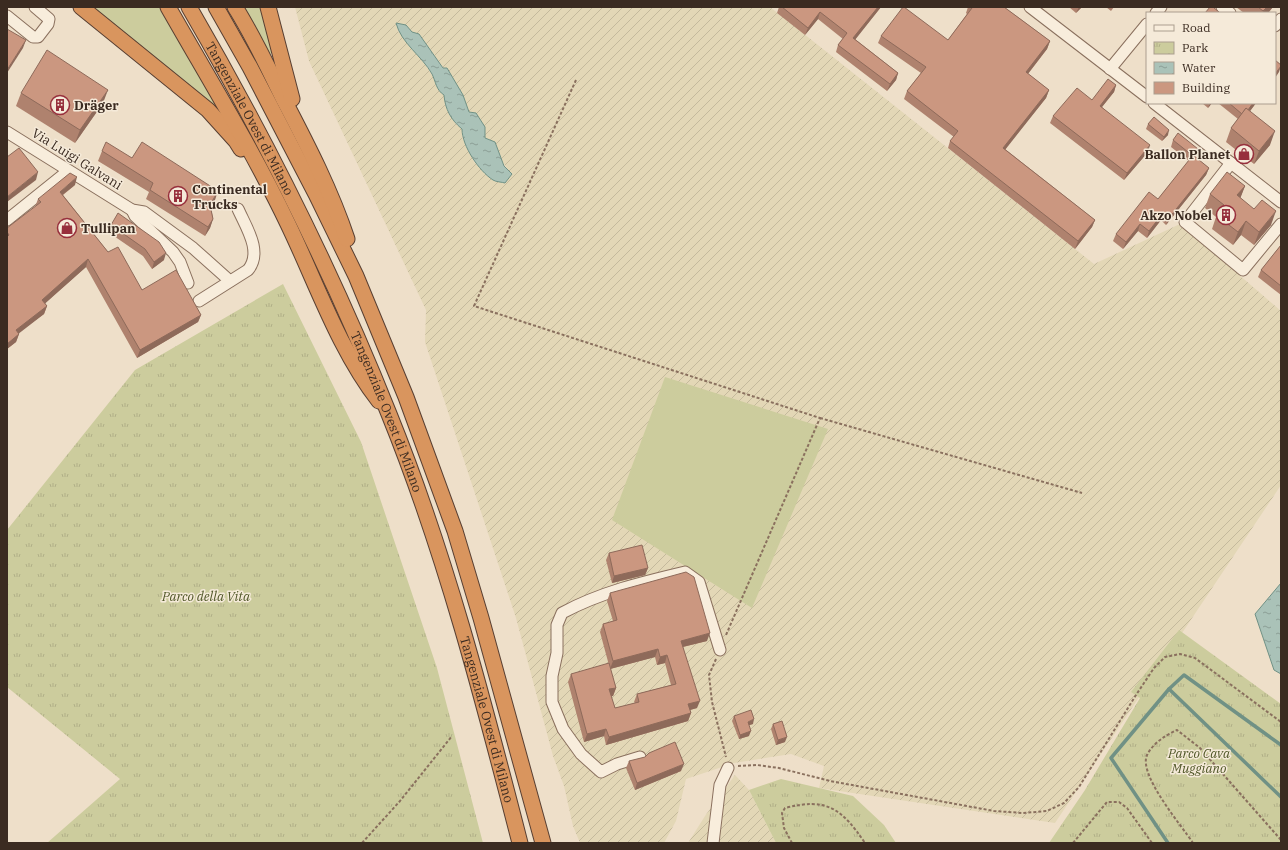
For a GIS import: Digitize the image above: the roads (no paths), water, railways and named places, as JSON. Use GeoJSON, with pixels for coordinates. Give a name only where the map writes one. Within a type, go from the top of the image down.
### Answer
{"type":"FeatureCollection","features":[{"type":"Feature","properties":{"kind":"highway"},"geometry":{"type":"LineString","coordinates":[[81,7],[208,110],[236,141],[287,222]]}},
{"type":"Feature","properties":{"kind":"highway"},"geometry":{"type":"LineString","coordinates":[[168,7],[234,119],[287,222],[344,345],[365,383],[390,415]]}},
{"type":"Feature","properties":{"kind":"highway","name":"Tangenziale Ovest di Milano"},"geometry":{"type":"LineString","coordinates":[[189,7],[231,79],[297,206],[357,337],[390,415],[457,606],[520,843]]}},
{"type":"Feature","properties":{"kind":"highway","name":"Tangenziale Ovest di Milano"},"geometry":{"type":"LineString","coordinates":[[216,7],[250,67],[316,194],[356,276],[425,446],[455,531],[482,618],[543,843]]}},
{"type":"Feature","properties":{"kind":"highway"},"geometry":{"type":"LineString","coordinates":[[235,7],[257,46],[300,131],[337,209],[350,246],[356,276]]}},
{"type":"Feature","properties":{"kind":"highway"},"geometry":{"type":"LineString","coordinates":[[268,7],[300,131]]}},
{"type":"Feature","properties":{"kind":"street"},"geometry":{"type":"LineString","coordinates":[[7,16],[32,38],[38,37],[48,24],[49,19],[35,7]]}},
{"type":"Feature","properties":{"kind":"street"},"geometry":{"type":"LineString","coordinates":[[1030,7],[1146,96]]}},
{"type":"Feature","properties":{"kind":"street"},"geometry":{"type":"LineString","coordinates":[[1110,69],[1146,25]]}},
{"type":"Feature","properties":{"kind":"street"},"geometry":{"type":"LineString","coordinates":[[1155,104],[1281,202]]}},
{"type":"Feature","properties":{"kind":"street","name":"Via Luigi Galvani"},"geometry":{"type":"LineString","coordinates":[[7,132],[132,210]]}},
{"type":"Feature","properties":{"kind":"street"},"geometry":{"type":"LineString","coordinates":[[1232,163],[1185,222],[1243,270],[1281,224]]}},
{"type":"Feature","properties":{"kind":"street"},"geometry":{"type":"LineString","coordinates":[[7,220],[68,171]]}},
{"type":"Feature","properties":{"kind":"street"},"geometry":{"type":"LineString","coordinates":[[199,301],[248,270],[254,259],[250,235],[238,209]]}},
{"type":"Feature","properties":{"kind":"street"},"geometry":{"type":"LineString","coordinates":[[188,283],[180,262],[173,252],[135,216],[132,210],[140,210],[150,216],[193,248],[230,281]]}},
{"type":"Feature","properties":{"kind":"street"},"geometry":{"type":"LineString","coordinates":[[640,757],[617,764],[601,772],[581,754],[563,729],[552,702],[552,676],[557,653],[557,625],[562,613],[603,594],[652,579],[685,572],[699,582],[720,650]]}},
{"type":"Feature","properties":{"kind":"street"},"geometry":{"type":"LineString","coordinates":[[713,843],[720,784],[728,768]]}},
{"type":"Feature","properties":{"kind":"water"},"geometry":{"type":"Polygon","coordinates":[[[396,23],[406,25],[412,32],[419,34],[443,68],[447,68],[463,95],[469,112],[476,113],[485,127],[485,138],[495,142],[504,166],[512,174],[505,183],[494,181],[482,171],[472,158],[465,143],[462,129],[447,110],[444,95],[438,88],[428,67],[402,37],[396,23]]]}},
{"type":"Feature","properties":{"kind":"water"},"geometry":{"type":"Polygon","coordinates":[[[1281,583],[1281,674],[1274,670],[1255,614],[1281,583]]]}},
{"type":"Feature","properties":{"kind":"waterway"},"geometry":{"type":"LineString","coordinates":[[1168,843],[1111,758],[1169,689],[1184,675],[1281,745]]}},
{"type":"Feature","properties":{"kind":"waterway"},"geometry":{"type":"LineString","coordinates":[[1169,689],[1281,797]]}},
{"type":"Feature","properties":{"kind":"place","name":"Dräger"},"geometry":{"type":"Point","coordinates":[60,105]}},
{"type":"Feature","properties":{"kind":"place","name":"Ballon Planet"},"geometry":{"type":"Point","coordinates":[1244,154]}},
{"type":"Feature","properties":{"kind":"place","name":"Continental Trucks"},"geometry":{"type":"Point","coordinates":[178,196]}},
{"type":"Feature","properties":{"kind":"place","name":"Akzo Nobel"},"geometry":{"type":"Point","coordinates":[1226,215]}},
{"type":"Feature","properties":{"kind":"place","name":"Tullipan"},"geometry":{"type":"Point","coordinates":[67,228]}},
{"type":"Feature","properties":{"kind":"park label","name":"Parco della Vita"},"geometry":{"type":"Point","coordinates":[206,596]}},
{"type":"Feature","properties":{"kind":"park label","name":"Parco Cava Muggiano"},"geometry":{"type":"Point","coordinates":[1199,760]}}]}
